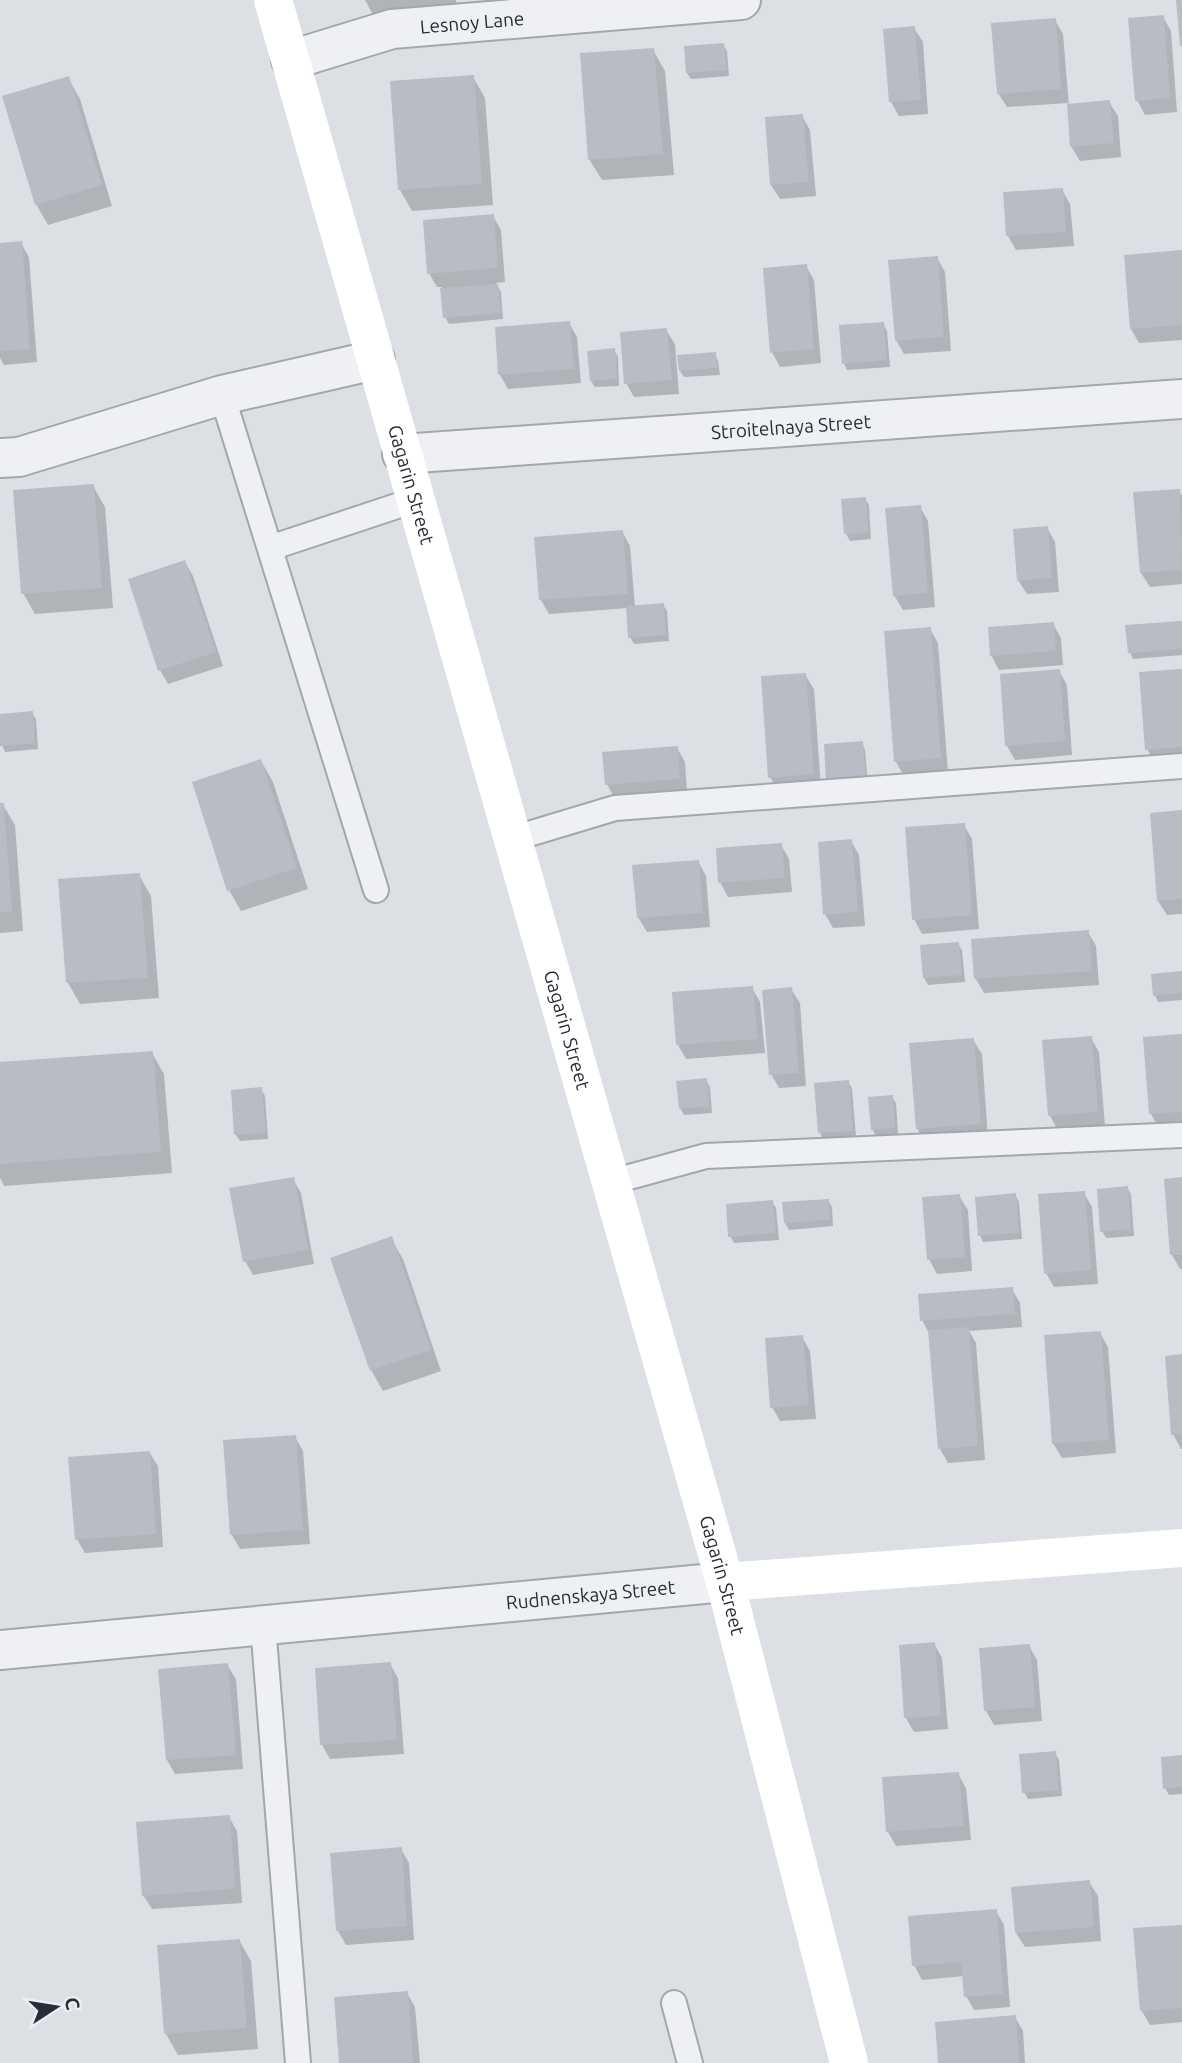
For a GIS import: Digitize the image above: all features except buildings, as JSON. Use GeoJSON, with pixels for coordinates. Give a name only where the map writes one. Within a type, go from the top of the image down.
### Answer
{"type":"FeatureCollection","features":[{"type":"Feature","properties":{"kind":"street","name":"Gagarin Street"},"geometry":{"type":"LineString","coordinates":[[274,0],[725,1581],[849,2063]]}},
{"type":"Feature","properties":{"kind":"street","name":"Lesnoy Lane"},"geometry":{"type":"LineString","coordinates":[[291,60],[392,29],[741,0]]}},
{"type":"Feature","properties":{"kind":"street"},"geometry":{"type":"LineString","coordinates":[[0,458],[19,457],[222,395],[375,360]]}},
{"type":"Feature","properties":{"kind":"street","name":"Stroitelnaya Street"},"geometry":{"type":"LineString","coordinates":[[402,454],[1182,398]]}},
{"type":"Feature","properties":{"kind":"street","name":"Rudnenskaya Street"},"geometry":{"type":"LineString","coordinates":[[0,1650],[725,1581],[1182,1548]]}},
{"type":"Feature","properties":{"kind":"lane"},"geometry":{"type":"LineString","coordinates":[[222,395],[376,890]]}},
{"type":"Feature","properties":{"kind":"lane"},"geometry":{"type":"LineString","coordinates":[[270,548],[415,500]]}},
{"type":"Feature","properties":{"kind":"lane"},"geometry":{"type":"LineString","coordinates":[[512,839],[615,808],[1182,766]]}},
{"type":"Feature","properties":{"kind":"lane"},"geometry":{"type":"LineString","coordinates":[[611,1182],[706,1156],[1182,1135]]}},
{"type":"Feature","properties":{"kind":"lane"},"geometry":{"type":"LineString","coordinates":[[263,1625],[298,2063]]}},
{"type":"Feature","properties":{"kind":"lane"},"geometry":{"type":"LineString","coordinates":[[674,2003],[690,2063]]}}]}
